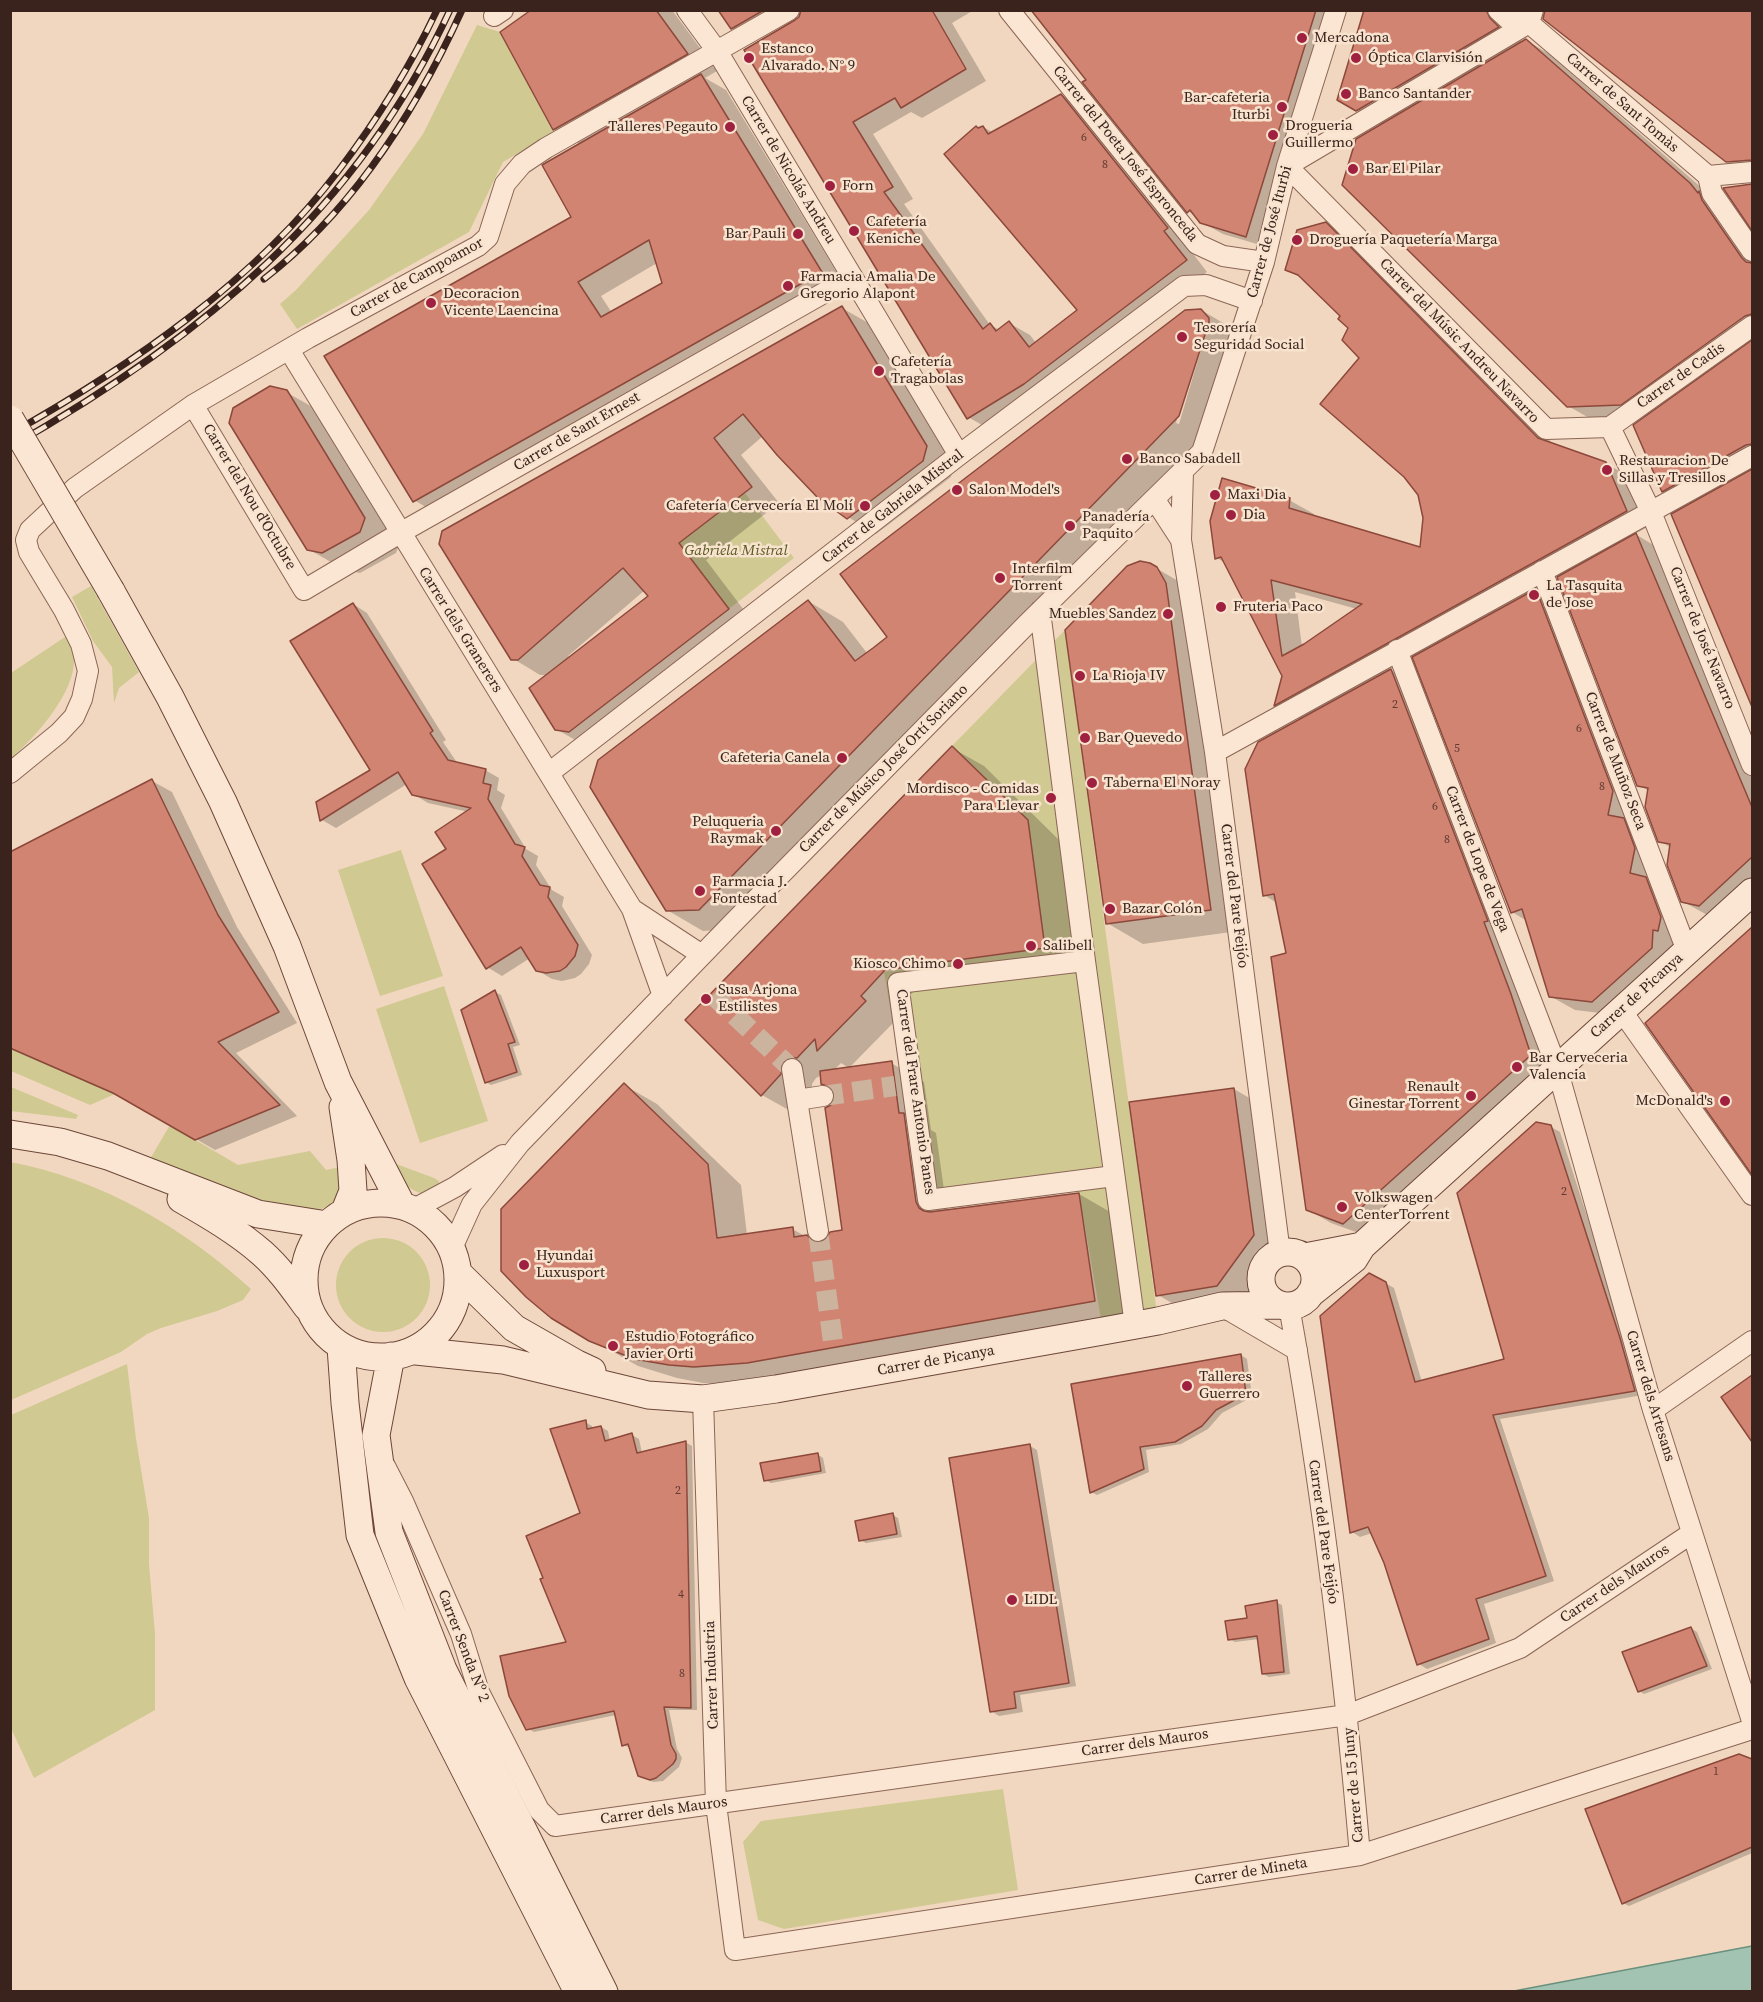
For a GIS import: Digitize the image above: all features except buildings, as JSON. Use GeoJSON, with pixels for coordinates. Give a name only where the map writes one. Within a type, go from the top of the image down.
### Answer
{"type":"FeatureCollection","features":[{"type":"Feature","properties":{"kind":"street","name":"Carrer de Nicolás Andreu"},"geometry":{"type":"LineString","coordinates":[[687,10],[717,51],[959,455]]}},
{"type":"Feature","properties":{"kind":"street","name":"Carrer de Campoamor"},"geometry":{"type":"LineString","coordinates":[[10,773],[59,733],[74,717],[82,699],[88,671],[81,644],[64,610],[29,552],[26,540],[30,530],[75,488],[193,405],[478,246],[488,237],[505,184],[522,164],[546,148],[789,10]]}},
{"type":"Feature","properties":{"kind":"street","name":"Carrer del Poeta José Espronceda"},"geometry":{"type":"LineString","coordinates":[[1009,10],[1197,244],[1223,256],[1264,262]]}},
{"type":"Feature","properties":{"kind":"street","name":"Carrer de José Iturbi"},"geometry":{"type":"LineString","coordinates":[[1202,452],[1264,262],[1287,166],[1336,10]]}},
{"type":"Feature","properties":{"kind":"street","name":"Carrer de Sant Tomàs"},"geometry":{"type":"LineString","coordinates":[[1498,10],[1510,21],[1531,17],[1708,176]]}},
{"type":"Feature","properties":{"kind":"street"},"geometry":{"type":"LineString","coordinates":[[1287,166],[1531,17]]}},
{"type":"Feature","properties":{"kind":"street","name":"Carrer del Músic Andreu Navarro"},"geometry":{"type":"LineString","coordinates":[[1287,166],[1546,429],[1610,427]]}},
{"type":"Feature","properties":{"kind":"street"},"geometry":{"type":"LineString","coordinates":[[1752,172],[1708,176],[1712,193],[1752,251]]}},
{"type":"Feature","properties":{"kind":"street","name":"Carrer de Sant Ernest"},"geometry":{"type":"LineString","coordinates":[[304,590],[400,533],[852,277]]}},
{"type":"Feature","properties":{"kind":"street","name":"Carrer de Gabriela Mistral"},"geometry":{"type":"LineString","coordinates":[[549,773],[959,455],[1184,286],[1206,285],[1252,301]]}},
{"type":"Feature","properties":{"kind":"street","name":"Carrer de Cadis"},"geometry":{"type":"LineString","coordinates":[[1610,427],[1752,326]]}},
{"type":"Feature","properties":{"kind":"street","name":"Carrer dels Granerers"},"geometry":{"type":"LineString","coordinates":[[289,350],[632,909],[663,996]]}},
{"type":"Feature","properties":{"kind":"street","name":"Carrer del Nou d'Octubre"},"geometry":{"type":"LineString","coordinates":[[193,405],[304,590]]}},
{"type":"Feature","properties":{"kind":"street"},"geometry":{"type":"LineString","coordinates":[[10,419],[170,697],[223,802],[287,946],[338,1082],[407,1207]]}},
{"type":"Feature","properties":{"kind":"street"},"geometry":{"type":"LineString","coordinates":[[1610,427],[1651,512]]}},
{"type":"Feature","properties":{"kind":"street","name":"Carrer de Músico José Ortí Soriano"},"geometry":{"type":"LineString","coordinates":[[455,1261],[472,1204],[520,1143],[702,954],[1040,611],[1202,452]]}},
{"type":"Feature","properties":{"kind":"street"},"geometry":{"type":"LineString","coordinates":[[1215,752],[1752,456]]}},
{"type":"Feature","properties":{"kind":"street","name":"Carrer del Pare Feijóo"},"geometry":{"type":"LineString","coordinates":[[1183,472],[1181,540],[1292,1255]]}},
{"type":"Feature","properties":{"kind":"street","name":"Carrer del Pare Feijóo"},"geometry":{"type":"LineString","coordinates":[[1155,500],[1181,540]]}},
{"type":"Feature","properties":{"kind":"street","name":"Carrer de José Navarro"},"geometry":{"type":"LineString","coordinates":[[1651,512],[1752,765]]}},
{"type":"Feature","properties":{"kind":"street","name":"Carrer de Muñoz Seca"},"geometry":{"type":"LineString","coordinates":[[1542,571],[1687,951]]}},
{"type":"Feature","properties":{"kind":"street"},"geometry":{"type":"LineString","coordinates":[[1040,611],[1084,962],[1135,1325]]}},
{"type":"Feature","properties":{"kind":"street","name":"Carrer de Lope de Vega"},"geometry":{"type":"LineString","coordinates":[[1397,650],[1557,1068]]}},
{"type":"Feature","properties":{"kind":"street","name":"Carrer de Picanya"},"geometry":{"type":"LineString","coordinates":[[403,1353],[503,1360],[648,1395],[703,1400],[1135,1325],[1222,1306],[1293,1302],[1354,1259],[1362,1246],[1752,892]]}},
{"type":"Feature","properties":{"kind":"street","name":"Carrer dels Granerers"},"geometry":{"type":"LineString","coordinates":[[632,909],[702,954]]}},
{"type":"Feature","properties":{"kind":"street","name":"Carrer del Frare Antonio Panes"},"geometry":{"type":"LineString","coordinates":[[1084,962],[898,983],[904,1085],[928,1200],[1113,1176]]}},
{"type":"Feature","properties":{"kind":"street"},"geometry":{"type":"LineString","coordinates":[[1621,1010],[1752,1195]]}},
{"type":"Feature","properties":{"kind":"street","name":"Carrer dels Artesans"},"geometry":{"type":"LineString","coordinates":[[1557,1068],[1653,1410],[1752,1721]]}},
{"type":"Feature","properties":{"kind":"street"},"geometry":{"type":"LineString","coordinates":[[792,1069],[818,1231]]}},
{"type":"Feature","properties":{"kind":"street"},"geometry":{"type":"LineString","coordinates":[[307,1307],[304,1284],[307,1264],[314,1244],[336,1218],[353,1191],[351,1160],[338,1082]]}},
{"type":"Feature","properties":{"kind":"street"},"geometry":{"type":"LineString","coordinates":[[797,1100],[823,1096]]}},
{"type":"Feature","properties":{"kind":"street"},"geometry":{"type":"LineString","coordinates":[[10,1134],[60,1142],[108,1156],[258,1214],[336,1218],[370,1202],[407,1207],[437,1225],[455,1261],[453,1308],[433,1338],[403,1353],[372,1358],[352,1354],[317,1325],[287,1279],[262,1253],[217,1219],[108,1156]]}},
{"type":"Feature","properties":{"kind":"street","name":"Carrer de Músico José Ortí Soriano"},"geometry":{"type":"LineString","coordinates":[[407,1207],[455,1187],[520,1143]]}},
{"type":"Feature","properties":{"kind":"street"},"geometry":{"type":"LineString","coordinates":[[1292,1255],[1314,1271],[1315,1279],[1293,1302],[1267,1296],[1262,1288],[1261,1279],[1266,1263],[1292,1255],[1362,1246]]}},
{"type":"Feature","properties":{"kind":"street","name":"Carrer de Picanya"},"geometry":{"type":"LineString","coordinates":[[455,1261],[514,1328],[577,1364],[648,1395]]}},
{"type":"Feature","properties":{"kind":"street","name":"Carrer de Picanya"},"geometry":{"type":"LineString","coordinates":[[1222,1306],[1261,1279]]}},
{"type":"Feature","properties":{"kind":"street","name":"Carrer del Pare Feijóo"},"geometry":{"type":"LineString","coordinates":[[1293,1302],[1297,1350],[1316,1475],[1347,1715]]}},
{"type":"Feature","properties":{"kind":"street"},"geometry":{"type":"LineString","coordinates":[[1222,1306],[1297,1350]]}},
{"type":"Feature","properties":{"kind":"street"},"geometry":{"type":"LineString","coordinates":[[1653,1410],[1752,1341]]}},
{"type":"Feature","properties":{"kind":"street"},"geometry":{"type":"LineString","coordinates":[[341,1347],[360,1535],[418,1678],[587,1983]]}},
{"type":"Feature","properties":{"kind":"street"},"geometry":{"type":"LineString","coordinates":[[403,1353],[376,1435],[389,1532],[442,1670],[587,1983]]}},
{"type":"Feature","properties":{"kind":"street","name":"Carrer Industria"},"geometry":{"type":"LineString","coordinates":[[703,1400],[716,1804],[735,1950]]}},
{"type":"Feature","properties":{"kind":"street","name":"Carrer Senda Nº 2"},"geometry":{"type":"LineString","coordinates":[[379,1460],[387,1469],[403,1501],[461,1634],[479,1692],[539,1810],[555,1826]]}},
{"type":"Feature","properties":{"kind":"street","name":"Carrer dels Mauros"},"geometry":{"type":"LineString","coordinates":[[555,1826],[1347,1715],[1520,1648],[1692,1533]]}},
{"type":"Feature","properties":{"kind":"street","name":"Carrer de 15 Juny"},"geometry":{"type":"LineString","coordinates":[[1347,1715],[1360,1856]]}},
{"type":"Feature","properties":{"kind":"street","name":"Carrer de Mineta"},"geometry":{"type":"LineString","coordinates":[[735,1950],[1360,1856],[1752,1729]]}},
{"type":"Feature","properties":{"kind":"green space"},"geometry":{"type":"Polygon","coordinates":[[[477,25],[500,32],[553,132],[503,162],[469,232],[297,329],[280,304],[296,290],[369,210],[423,134],[477,25]]]}},
{"type":"Feature","properties":{"kind":"green space","name":"Gabriela Mistral"},"geometry":{"type":"Polygon","coordinates":[[[745,493],[794,558],[729,609],[679,543],[745,493]]]}},
{"type":"Feature","properties":{"kind":"green space"},"geometry":{"type":"Polygon","coordinates":[[[91,586],[139,672],[119,688],[114,703],[112,667],[93,641],[72,597],[91,586]]]}},
{"type":"Feature","properties":{"kind":"green space"},"geometry":{"type":"Polygon","coordinates":[[[1065,630],[1158,1321],[1103,1331],[1078,1186],[921,1208],[908,1112],[884,972],[1045,948],[1028,820],[952,746],[1065,630]]]}},
{"type":"Feature","properties":{"kind":"green space"},"geometry":{"type":"Polygon","coordinates":[[[68,635],[74,658],[73,671],[68,685],[42,727],[11,758],[11,673],[68,635]]]}},
{"type":"Feature","properties":{"kind":"green space"},"geometry":{"type":"Polygon","coordinates":[[[401,850],[443,976],[380,996],[338,870],[401,850]]]}},
{"type":"Feature","properties":{"kind":"green space"},"geometry":{"type":"Polygon","coordinates":[[[444,986],[488,1121],[420,1143],[376,1009],[444,986]]]}},
{"type":"Feature","properties":{"kind":"green space"},"geometry":{"type":"Polygon","coordinates":[[[11,1048],[115,1094],[90,1105],[11,1071],[11,1048]]]}},
{"type":"Feature","properties":{"kind":"green space"},"geometry":{"type":"Polygon","coordinates":[[[10,1087],[78,1115],[76,1119],[11,1111],[10,1087]]]}},
{"type":"Feature","properties":{"kind":"green space"},"geometry":{"type":"Polygon","coordinates":[[[170,1125],[238,1165],[310,1151],[326,1170],[346,1166],[340,1194],[332,1203],[318,1210],[238,1196],[150,1159],[170,1125]]]}},
{"type":"Feature","properties":{"kind":"green space"},"geometry":{"type":"Polygon","coordinates":[[[10,1162],[77,1180],[140,1209],[198,1246],[251,1289],[243,1300],[147,1334],[121,1352],[11,1400],[10,1162]]]}},
{"type":"Feature","properties":{"kind":"green space"},"geometry":{"type":"Polygon","coordinates":[[[391,1162],[434,1178],[439,1181],[439,1185],[425,1194],[413,1190],[400,1178],[391,1162]]]}},
{"type":"Feature","properties":{"kind":"green space"},"geometry":{"type":"Polygon","coordinates":[[[383,1238],[401,1242],[416,1252],[426,1267],[430,1285],[426,1303],[416,1318],[401,1328],[383,1332],[365,1328],[350,1318],[340,1303],[336,1285],[340,1267],[350,1252],[365,1242],[383,1238]]]}},
{"type":"Feature","properties":{"kind":"green space"},"geometry":{"type":"Polygon","coordinates":[[[127,1364],[149,1518],[149,1564],[155,1634],[155,1710],[34,1778],[11,1728],[11,1415],[127,1364]]]}},
{"type":"Feature","properties":{"kind":"green space"},"geometry":{"type":"Polygon","coordinates":[[[1003,1789],[1018,1890],[784,1929],[758,1920],[743,1842],[761,1821],[1003,1789]]]}},
{"type":"Feature","properties":{"kind":"shaded area"},"geometry":{"type":"Polygon","coordinates":[[[1752,1946],[1752,1991],[1514,1991],[1752,1946]]]}},
{"type":"Feature","properties":{"kind":"tunnel"},"geometry":{"type":"LineString","coordinates":[[713,995],[792,1069]]}},
{"type":"Feature","properties":{"kind":"tunnel"},"geometry":{"type":"LineString","coordinates":[[823,1096],[895,1086]]}},
{"type":"Feature","properties":{"kind":"tunnel"},"geometry":{"type":"LineString","coordinates":[[818,1231],[834,1349]]}},
{"type":"Feature","properties":{"kind":"railway"},"geometry":{"type":"LineString","coordinates":[[10,434],[101,380],[145,350],[230,284],[269,249],[306,210],[367,132],[392,93],[437,10]]}},
{"type":"Feature","properties":{"kind":"railway"},"geometry":{"type":"LineString","coordinates":[[10,447],[80,406],[146,362],[208,315],[266,264],[320,209],[368,149],[412,83],[450,10]]}},
{"type":"Feature","properties":{"kind":"railway"},"geometry":{"type":"LineString","coordinates":[[264,279],[326,222],[379,157],[424,85],[462,10]]}},
{"type":"Feature","properties":{"kind":"place","name":"Mercadona"},"geometry":{"type":"Point","coordinates":[1302,38]}},
{"type":"Feature","properties":{"kind":"place","name":"Estanco Alvarado. N° 9"},"geometry":{"type":"Point","coordinates":[749,58]}},
{"type":"Feature","properties":{"kind":"place","name":"Óptica Clarvisión"},"geometry":{"type":"Point","coordinates":[1356,58]}},
{"type":"Feature","properties":{"kind":"place","name":"Banco Santander"},"geometry":{"type":"Point","coordinates":[1346,94]}},
{"type":"Feature","properties":{"kind":"place","name":"Bar-cafeteria Iturbi"},"geometry":{"type":"Point","coordinates":[1282,107]}},
{"type":"Feature","properties":{"kind":"place","name":"Talleres Pegauto"},"geometry":{"type":"Point","coordinates":[730,127]}},
{"type":"Feature","properties":{"kind":"place","name":"Drogueria Guillermo"},"geometry":{"type":"Point","coordinates":[1273,135]}},
{"type":"Feature","properties":{"kind":"place","name":"Bar El Pilar"},"geometry":{"type":"Point","coordinates":[1353,169]}},
{"type":"Feature","properties":{"kind":"place","name":"Forn"},"geometry":{"type":"Point","coordinates":[830,186]}},
{"type":"Feature","properties":{"kind":"place","name":"Cafetería Keniche"},"geometry":{"type":"Point","coordinates":[854,231]}},
{"type":"Feature","properties":{"kind":"place","name":"Bar Pauli"},"geometry":{"type":"Point","coordinates":[798,234]}},
{"type":"Feature","properties":{"kind":"place","name":"Droguería Paquetería Marga"},"geometry":{"type":"Point","coordinates":[1297,240]}},
{"type":"Feature","properties":{"kind":"place","name":"Farmacia Amalia De Gregorio Alapont"},"geometry":{"type":"Point","coordinates":[788,286]}},
{"type":"Feature","properties":{"kind":"place","name":"Decoracion Vicente Laencina"},"geometry":{"type":"Point","coordinates":[431,303]}},
{"type":"Feature","properties":{"kind":"place","name":"Tesorería Seguridad Social"},"geometry":{"type":"Point","coordinates":[1182,337]}},
{"type":"Feature","properties":{"kind":"place","name":"Cafetería Tragabolas"},"geometry":{"type":"Point","coordinates":[879,371]}},
{"type":"Feature","properties":{"kind":"place","name":"Banco Sabadell"},"geometry":{"type":"Point","coordinates":[1127,459]}},
{"type":"Feature","properties":{"kind":"place","name":"Restauracion De Sillas y Tresillos"},"geometry":{"type":"Point","coordinates":[1607,470]}},
{"type":"Feature","properties":{"kind":"place","name":"Salon Model's"},"geometry":{"type":"Point","coordinates":[957,490]}},
{"type":"Feature","properties":{"kind":"place","name":"Maxi Dia"},"geometry":{"type":"Point","coordinates":[1215,495]}},
{"type":"Feature","properties":{"kind":"place","name":"Cafetería Cervecería El Molí"},"geometry":{"type":"Point","coordinates":[865,506]}},
{"type":"Feature","properties":{"kind":"place","name":"Dia"},"geometry":{"type":"Point","coordinates":[1231,515]}},
{"type":"Feature","properties":{"kind":"place","name":"Panadería Paquito"},"geometry":{"type":"Point","coordinates":[1070,526]}},
{"type":"Feature","properties":{"kind":"place","name":"Interfilm Torrent"},"geometry":{"type":"Point","coordinates":[1000,578]}},
{"type":"Feature","properties":{"kind":"place","name":"La Tasquita de Jose"},"geometry":{"type":"Point","coordinates":[1534,595]}},
{"type":"Feature","properties":{"kind":"place","name":"Fruteria Paco"},"geometry":{"type":"Point","coordinates":[1221,607]}},
{"type":"Feature","properties":{"kind":"place","name":"Muebles Sandez"},"geometry":{"type":"Point","coordinates":[1168,614]}},
{"type":"Feature","properties":{"kind":"place","name":"La Rioja IV"},"geometry":{"type":"Point","coordinates":[1080,676]}},
{"type":"Feature","properties":{"kind":"place","name":"Bar Quevedo"},"geometry":{"type":"Point","coordinates":[1085,738]}},
{"type":"Feature","properties":{"kind":"place","name":"Cafeteria Canela"},"geometry":{"type":"Point","coordinates":[842,758]}},
{"type":"Feature","properties":{"kind":"place","name":"Taberna El Noray"},"geometry":{"type":"Point","coordinates":[1092,783]}},
{"type":"Feature","properties":{"kind":"place","name":"Mordisco - Comidas Para Llevar"},"geometry":{"type":"Point","coordinates":[1051,798]}},
{"type":"Feature","properties":{"kind":"place","name":"Peluqueria Raymak"},"geometry":{"type":"Point","coordinates":[776,831]}},
{"type":"Feature","properties":{"kind":"place","name":"Farmacia J. Fontestad"},"geometry":{"type":"Point","coordinates":[700,891]}},
{"type":"Feature","properties":{"kind":"place","name":"Bazar Colón"},"geometry":{"type":"Point","coordinates":[1110,909]}},
{"type":"Feature","properties":{"kind":"place","name":"Salibell"},"geometry":{"type":"Point","coordinates":[1031,946]}},
{"type":"Feature","properties":{"kind":"place","name":"Kiosco Chimo"},"geometry":{"type":"Point","coordinates":[958,964]}},
{"type":"Feature","properties":{"kind":"place","name":"Susa Arjona Estilistes"},"geometry":{"type":"Point","coordinates":[706,999]}},
{"type":"Feature","properties":{"kind":"place","name":"Bar Cerveceria Valencia"},"geometry":{"type":"Point","coordinates":[1517,1067]}},
{"type":"Feature","properties":{"kind":"place","name":"Renault Ginestar Torrent"},"geometry":{"type":"Point","coordinates":[1471,1096]}},
{"type":"Feature","properties":{"kind":"place","name":"McDonald's"},"geometry":{"type":"Point","coordinates":[1725,1101]}},
{"type":"Feature","properties":{"kind":"place","name":"Volkswagen CenterTorrent"},"geometry":{"type":"Point","coordinates":[1342,1207]}},
{"type":"Feature","properties":{"kind":"place","name":"Hyundai Luxusport"},"geometry":{"type":"Point","coordinates":[524,1265]}},
{"type":"Feature","properties":{"kind":"place","name":"Estudio Fotográfico Javier Orti"},"geometry":{"type":"Point","coordinates":[613,1346]}},
{"type":"Feature","properties":{"kind":"place","name":"Talleres Guerrero"},"geometry":{"type":"Point","coordinates":[1187,1386]}},
{"type":"Feature","properties":{"kind":"place","name":"LIDL"},"geometry":{"type":"Point","coordinates":[1012,1600]}}]}
